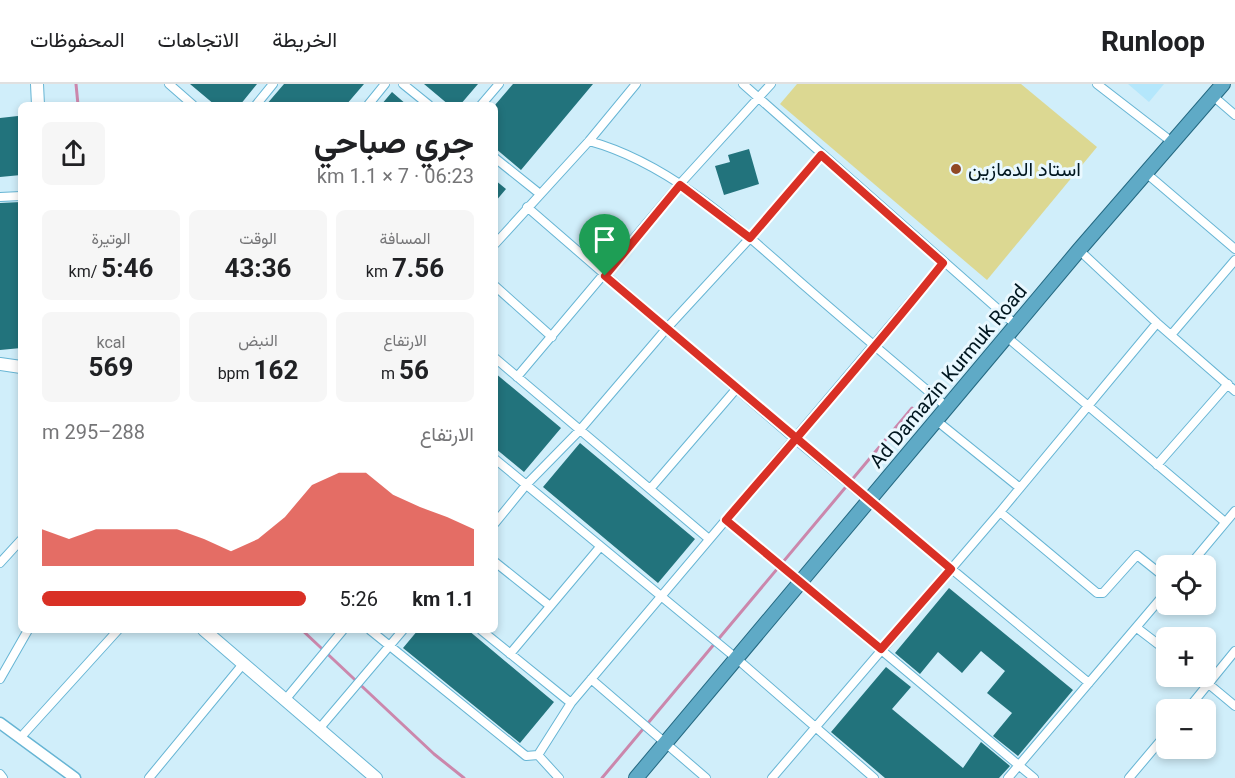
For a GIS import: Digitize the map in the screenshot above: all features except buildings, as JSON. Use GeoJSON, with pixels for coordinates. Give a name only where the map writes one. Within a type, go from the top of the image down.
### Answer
{"type":"FeatureCollection","features":[{"type":"Feature","properties":{"kind":"highway","name":"Ad Damazin Kurmuk Road"},"geometry":{"type":"LineString","coordinates":[[636,778],[1008,338],[1079,250],[1223,84]]}},
{"type":"Feature","properties":{"kind":"main road"},"geometry":{"type":"LineString","coordinates":[[37,84],[38,102]]}},
{"type":"Feature","properties":{"kind":"main road"},"geometry":{"type":"LineString","coordinates":[[0,364],[18,367]]}},
{"type":"Feature","properties":{"kind":"main road"},"geometry":{"type":"LineString","coordinates":[[207,633],[376,778]]}},
{"type":"Feature","properties":{"kind":"street"},"geometry":{"type":"LineString","coordinates":[[169,84],[190,102]]}},
{"type":"Feature","properties":{"kind":"street"},"geometry":{"type":"LineString","coordinates":[[258,102],[273,84]]}},
{"type":"Feature","properties":{"kind":"street"},"geometry":{"type":"LineString","coordinates":[[370,102],[385,84]]}},
{"type":"Feature","properties":{"kind":"street"},"geometry":{"type":"LineString","coordinates":[[403,84],[425,102]]}},
{"type":"Feature","properties":{"kind":"street"},"geometry":{"type":"LineString","coordinates":[[484,102],[499,84]]}},
{"type":"Feature","properties":{"kind":"street"},"geometry":{"type":"LineString","coordinates":[[498,241],[589,141],[635,84]]}},
{"type":"Feature","properties":{"kind":"street"},"geometry":{"type":"LineString","coordinates":[[743,84],[1017,326]]}},
{"type":"Feature","properties":{"kind":"street"},"geometry":{"type":"LineString","coordinates":[[517,377],[680,185],[771,84]]}},
{"type":"Feature","properties":{"kind":"street"},"geometry":{"type":"LineString","coordinates":[[1097,84],[1172,142]]}},
{"type":"Feature","properties":{"kind":"street"},"geometry":{"type":"LineString","coordinates":[[1214,96],[1235,115]]}},
{"type":"Feature","properties":{"kind":"street"},"geometry":{"type":"LineString","coordinates":[[589,141],[626,153],[680,185],[750,238],[948,408]]}},
{"type":"Feature","properties":{"kind":"street"},"geometry":{"type":"LineString","coordinates":[[498,519],[526,485],[579,431],[821,155]]}},
{"type":"Feature","properties":{"kind":"street"},"geometry":{"type":"LineString","coordinates":[[498,160],[540,194]]}},
{"type":"Feature","properties":{"kind":"street"},"geometry":{"type":"LineString","coordinates":[[1146,173],[1235,249]]}},
{"type":"Feature","properties":{"kind":"street"},"geometry":{"type":"LineString","coordinates":[[0,197],[18,196]]}},
{"type":"Feature","properties":{"kind":"street"},"geometry":{"type":"LineString","coordinates":[[527,207],[796,440],[870,499],[1089,683]]}},
{"type":"Feature","properties":{"kind":"street"},"geometry":{"type":"LineString","coordinates":[[1079,250],[1157,323],[1235,391]]}},
{"type":"Feature","properties":{"kind":"street"},"geometry":{"type":"LineString","coordinates":[[1171,335],[1235,260]]}},
{"type":"Feature","properties":{"kind":"street"},"geometry":{"type":"LineString","coordinates":[[538,755],[571,703],[709,538],[796,440],[943,263]]}},
{"type":"Feature","properties":{"kind":"street"},"geometry":{"type":"LineString","coordinates":[[498,289],[552,336]]}},
{"type":"Feature","properties":{"kind":"street"},"geometry":{"type":"LineString","coordinates":[[772,778],[1000,512],[1157,323]]}},
{"type":"Feature","properties":{"kind":"street"},"geometry":{"type":"LineString","coordinates":[[1008,338],[1226,522]]}},
{"type":"Feature","properties":{"kind":"street"},"geometry":{"type":"LineString","coordinates":[[498,361],[709,538]]}},
{"type":"Feature","properties":{"kind":"street"},"geometry":{"type":"LineString","coordinates":[[1157,465],[1228,384]]}},
{"type":"Feature","properties":{"kind":"street"},"geometry":{"type":"LineString","coordinates":[[650,489],[736,388]]}},
{"type":"Feature","properties":{"kind":"street"},"geometry":{"type":"LineString","coordinates":[[937,421],[1020,488]]}},
{"type":"Feature","properties":{"kind":"street"},"geometry":{"type":"LineString","coordinates":[[498,462],[659,597],[736,658],[874,778]]}},
{"type":"Feature","properties":{"kind":"street"},"geometry":{"type":"LineString","coordinates":[[1198,555],[1235,511]]}},
{"type":"Feature","properties":{"kind":"street"},"geometry":{"type":"LineString","coordinates":[[1000,512],[1097,593],[1103,593],[1137,555],[1156,570]]}},
{"type":"Feature","properties":{"kind":"street"},"geometry":{"type":"LineString","coordinates":[[726,520],[1034,778]]}},
{"type":"Feature","properties":{"kind":"street"},"geometry":{"type":"LineString","coordinates":[[0,563],[18,543]]}},
{"type":"Feature","properties":{"kind":"street"},"geometry":{"type":"LineString","coordinates":[[510,654],[600,547]]}},
{"type":"Feature","properties":{"kind":"street"},"geometry":{"type":"LineString","coordinates":[[498,564],[550,606]]}},
{"type":"Feature","properties":{"kind":"street"},"geometry":{"type":"LineString","coordinates":[[1008,778],[1156,605]]}},
{"type":"Feature","properties":{"kind":"street"},"geometry":{"type":"LineString","coordinates":[[1137,628],[1156,643]]}},
{"type":"Feature","properties":{"kind":"street"},"geometry":{"type":"LineString","coordinates":[[0,678],[26,633]]}},
{"type":"Feature","properties":{"kind":"street"},"geometry":{"type":"LineString","coordinates":[[21,737],[115,633]]}},
{"type":"Feature","properties":{"kind":"street"},"geometry":{"type":"LineString","coordinates":[[285,700],[341,633]]}},
{"type":"Feature","properties":{"kind":"street"},"geometry":{"type":"LineString","coordinates":[[374,633],[526,756],[538,755]]}},
{"type":"Feature","properties":{"kind":"street"},"geometry":{"type":"LineString","coordinates":[[319,729],[400,633]]}},
{"type":"Feature","properties":{"kind":"street"},"geometry":{"type":"LineString","coordinates":[[485,633],[571,703]]}},
{"type":"Feature","properties":{"kind":"street"},"geometry":{"type":"LineString","coordinates":[[1216,674],[1235,651]]}},
{"type":"Feature","properties":{"kind":"street"},"geometry":{"type":"LineString","coordinates":[[149,778],[243,664]]}},
{"type":"Feature","properties":{"kind":"street"},"geometry":{"type":"LineString","coordinates":[[591,679],[706,778]]}},
{"type":"Feature","properties":{"kind":"street"},"geometry":{"type":"LineString","coordinates":[[1196,699],[1206,687]]}},
{"type":"Feature","properties":{"kind":"street"},"geometry":{"type":"LineString","coordinates":[[1212,687],[1235,706]]}},
{"type":"Feature","properties":{"kind":"street"},"geometry":{"type":"LineString","coordinates":[[0,723],[75,778]]}},
{"type":"Feature","properties":{"kind":"street"},"geometry":{"type":"LineString","coordinates":[[1129,778],[1156,746]]}},
{"type":"Feature","properties":{"kind":"street"},"geometry":{"type":"LineString","coordinates":[[538,755],[559,778]]}},
{"type":"Feature","properties":{"kind":"street"},"geometry":{"type":"LineString","coordinates":[[0,774],[3,778]]}},
{"type":"Feature","properties":{"kind":"shaded area"},"geometry":{"type":"Polygon","coordinates":[[[797,84],[1021,84],[1097,147],[987,280],[780,104],[797,84]]]}},
{"type":"Feature","properties":{"kind":"shaded area"},"geometry":{"type":"Polygon","coordinates":[[[1128,84],[1164,84],[1149,102],[1128,84]]]}},
{"type":"Feature","properties":{"kind":"waterway"},"geometry":{"type":"LineString","coordinates":[[76,84],[78,102]]}},
{"type":"Feature","properties":{"kind":"waterway"},"geometry":{"type":"LineString","coordinates":[[602,778],[912,408]]}},
{"type":"Feature","properties":{"kind":"waterway"},"geometry":{"type":"LineString","coordinates":[[305,633],[434,754],[464,778]]}},
{"type":"Feature","properties":{"kind":"place","name":"استاد الدمازين"},"geometry":{"type":"Point","coordinates":[956,169]}},
{"type":"Feature","properties":{"kind":"route"},"geometry":{"type":"LineString","coordinates":[[605,276],[680,185],[750,238],[821,155],[943,263],[796,440],[726,520],[881,649],[951,569],[870,499],[796,440],[605,276]]}}]}
